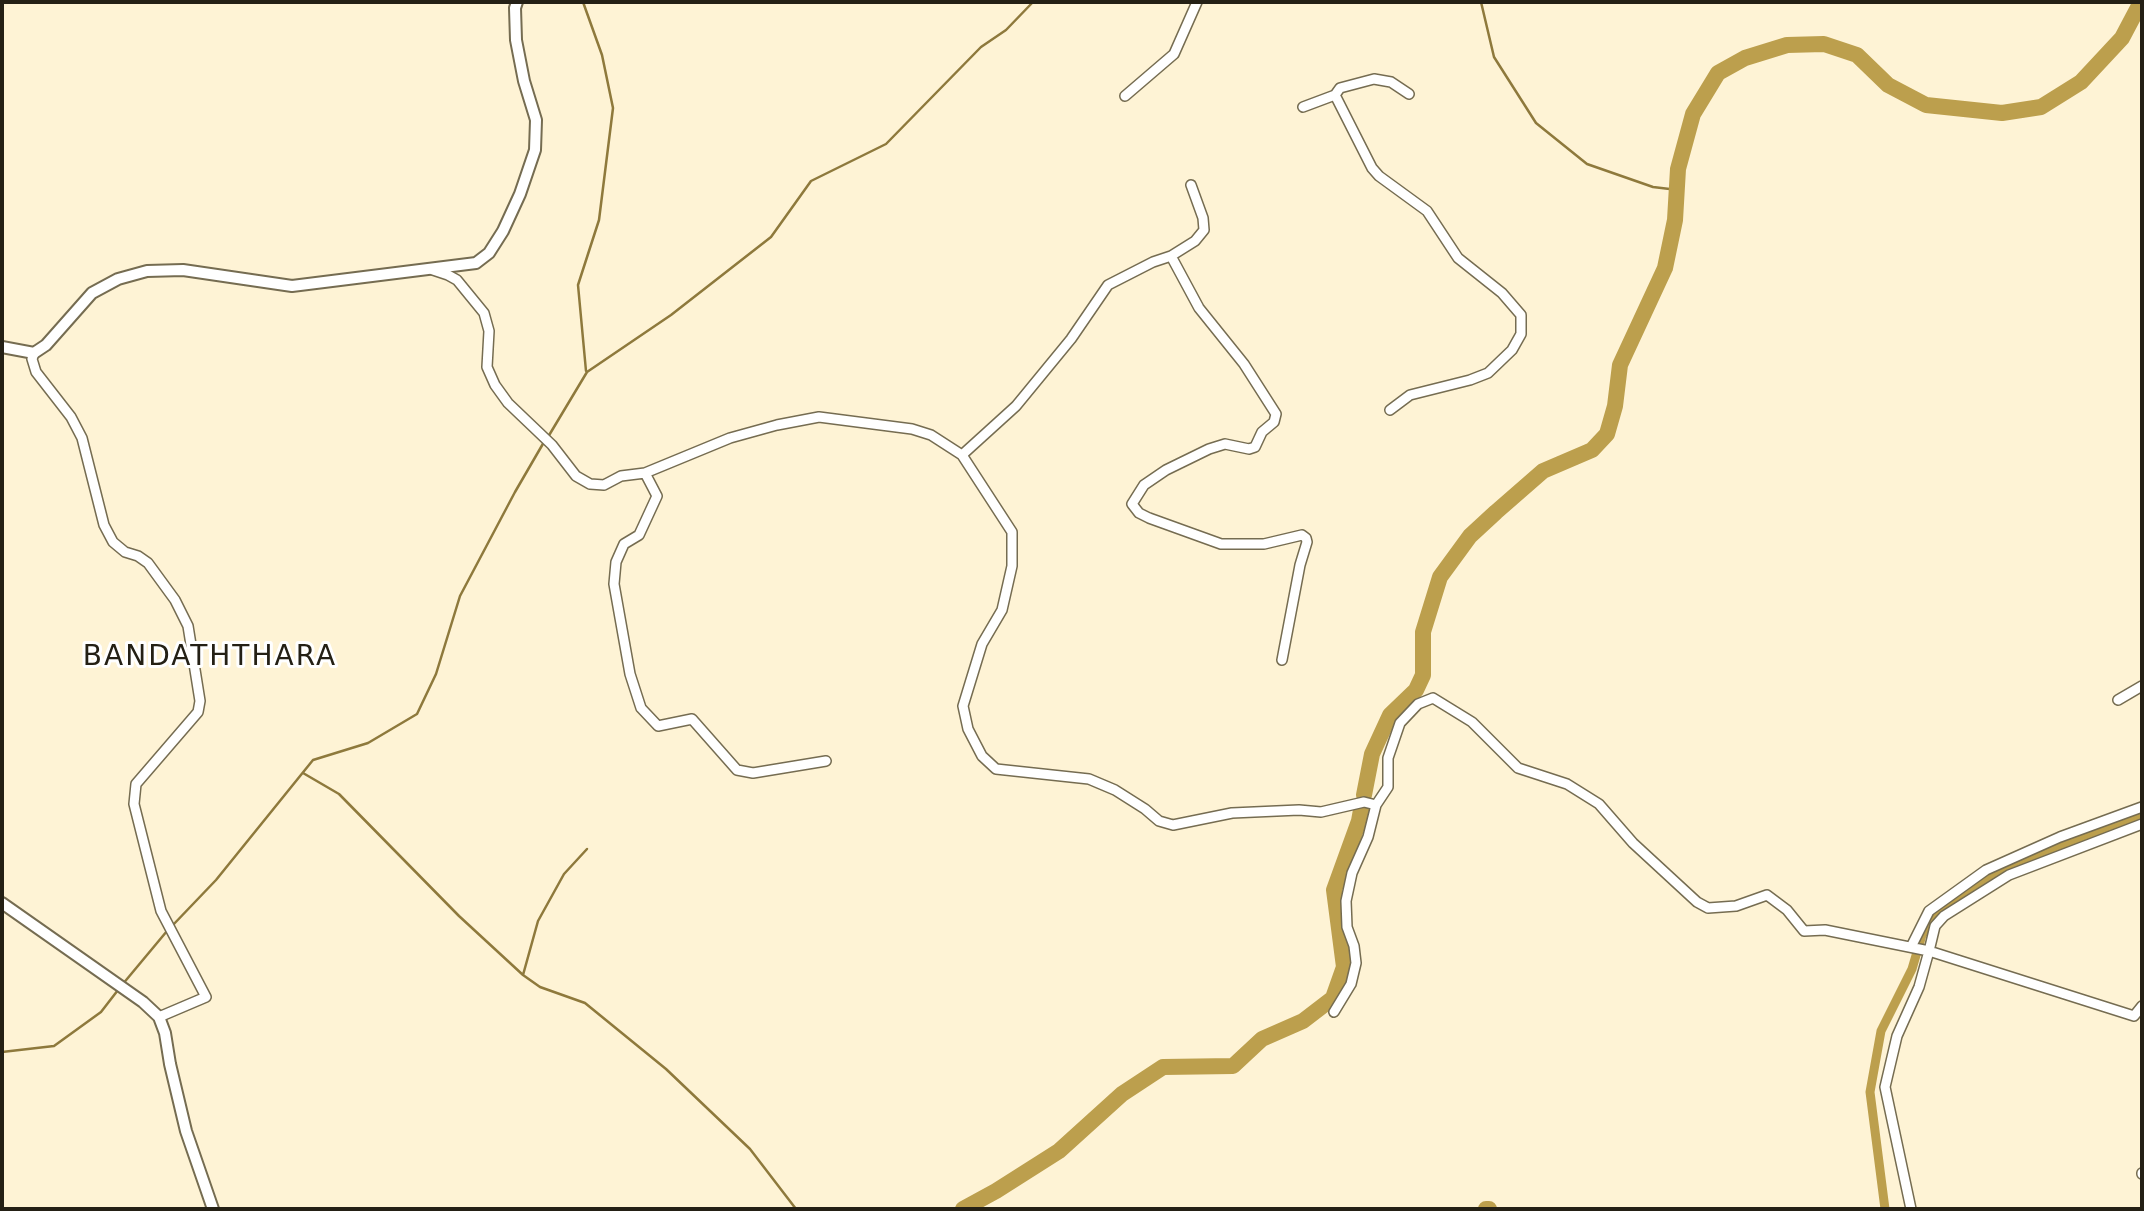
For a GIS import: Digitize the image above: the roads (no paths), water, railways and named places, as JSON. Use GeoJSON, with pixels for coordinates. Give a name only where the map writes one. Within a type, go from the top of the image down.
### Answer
{"type":"FeatureCollection","features":[{"type":"Feature","properties":{"kind":"main road"},"geometry":{"type":"LineString","coordinates":[[2,347],[34,353],[46,345],[92,293],[118,279],[147,271],[183,270],[292,286],[476,263],[489,253],[503,231],[520,194],[535,150],[536,120],[524,81],[516,40],[517,2]]}},
{"type":"Feature","properties":{"kind":"main road"},"geometry":{"type":"LineString","coordinates":[[2,903],[143,1002],[159,1017],[165,1033],[186,1131],[213,1209]]}},
{"type":"Feature","properties":{"kind":"street"},"geometry":{"type":"LineString","coordinates":[[1125,96],[1174,54],[1197,2]]}},
{"type":"Feature","properties":{"kind":"street"},"geometry":{"type":"LineString","coordinates":[[1303,107],[1335,95],[1340,88],[1374,79],[1391,82],[1409,94]]}},
{"type":"Feature","properties":{"kind":"street"},"geometry":{"type":"LineString","coordinates":[[1335,95],[1372,168],[1427,211],[1458,258],[1502,293],[1521,315],[1521,334],[1512,350],[1488,373],[1410,395],[1390,410]]}},
{"type":"Feature","properties":{"kind":"street"},"geometry":{"type":"LineString","coordinates":[[962,455],[1024,397],[1071,339],[1108,285],[1171,256],[1195,241],[1204,230],[1203,218],[1191,185]]}},
{"type":"Feature","properties":{"kind":"street"},"geometry":{"type":"LineString","coordinates":[[1171,256],[1199,308],[1244,364],[1276,414],[1274,422],[1262,432],[1255,447],[1249,449],[1225,444],[1209,450],[1166,470],[1144,485],[1132,504],[1139,513],[1149,518],[1221,544],[1264,544],[1302,535],[1306,538],[1282,660]]}},
{"type":"Feature","properties":{"kind":"street"},"geometry":{"type":"LineString","coordinates":[[432,270],[457,281],[484,313],[489,331],[487,367],[495,385],[508,403],[546,440],[576,476],[590,484],[604,485],[621,476],[645,473],[730,438],[819,417],[912,429],[931,435],[962,455],[1012,532],[1012,566],[1002,610],[982,644],[963,706],[968,729],[982,756],[996,769],[1089,779],[1115,789],[1160,821],[1173,825],[1232,813],[1299,810],[1321,812],[1364,802],[1376,805]]}},
{"type":"Feature","properties":{"kind":"street"},"geometry":{"type":"LineString","coordinates":[[34,353],[32,359],[36,372],[71,417],[82,438],[104,525],[113,542],[125,552],[148,563],[176,600],[188,626],[200,701],[198,712],[136,784],[134,804],[161,911],[206,997],[159,1017]]}},
{"type":"Feature","properties":{"kind":"street"},"geometry":{"type":"LineString","coordinates":[[645,473],[657,496],[639,535],[624,544],[615,562],[614,584],[630,674],[641,708],[658,726],[692,719],[737,770],[753,774],[826,761]]}},
{"type":"Feature","properties":{"kind":"street"},"geometry":{"type":"LineString","coordinates":[[2118,700],[2142,686]]}},
{"type":"Feature","properties":{"kind":"street"},"geometry":{"type":"LineString","coordinates":[[1334,1012],[1351,984],[1356,963],[1354,946],[1347,927],[1346,901],[1352,873],[1368,837],[1376,805],[1388,787],[1388,758],[1400,723],[1418,704],[1433,698],[1472,722],[1518,768],[1567,784],[1599,804],[1633,843],[1708,908],[1736,906],[1767,895],[1787,909],[1804,930],[1825,930],[1919,948],[2134,1016],[2142,1006]]}},
{"type":"Feature","properties":{"kind":"street"},"geometry":{"type":"LineString","coordinates":[[1910,1209],[1885,1087],[1897,1036],[1919,987],[1919,948],[1929,911],[1986,870],[2060,837],[2142,807]]}},
{"type":"Feature","properties":{"kind":"street"},"geometry":{"type":"LineString","coordinates":[[1919,948],[1944,916],[2009,875],[2142,824]]}},
{"type":"Feature","properties":{"kind":"waterway"},"geometry":{"type":"LineString","coordinates":[[583,2],[602,55],[613,108],[599,220],[578,285],[586,371]]}},
{"type":"Feature","properties":{"kind":"waterway"},"geometry":{"type":"LineString","coordinates":[[548,437],[587,372],[671,315],[771,237],[811,181],[886,144],[981,47],[1006,30],[1033,2]]}},
{"type":"Feature","properties":{"kind":"waterway"},"geometry":{"type":"LineString","coordinates":[[1481,2],[1494,57],[1536,123],[1587,164],[1653,187],[1678,190]]}},
{"type":"Feature","properties":{"kind":"waterway"},"geometry":{"type":"LineString","coordinates":[[1364,795],[1372,754],[1390,715],[1416,690],[1423,675],[1423,632],[1440,577],[1470,536],[1543,471],[1592,450],[1607,434],[1615,406],[1620,365],[1665,268],[1675,220],[1678,169],[1693,114],[1718,73],[1745,58],[1787,45],[1824,44],[1857,55],[1888,85],[1926,105],[2002,113],[2041,107],[2081,82],[2122,38],[2141,2]]}},
{"type":"Feature","properties":{"kind":"waterway"},"geometry":{"type":"LineString","coordinates":[[172,926],[216,880],[313,760],[368,743],[417,714],[436,674],[460,596],[544,442]]}},
{"type":"Feature","properties":{"kind":"waterway"},"geometry":{"type":"LineString","coordinates":[[303,773],[339,794],[459,916],[523,975],[540,987],[585,1003],[666,1069],[750,1149],[796,1209]]}},
{"type":"Feature","properties":{"kind":"waterway"},"geometry":{"type":"LineString","coordinates":[[963,1209],[1059,1151],[1122,1094],[1163,1067],[1233,1066],[1262,1039],[1303,1021],[1333,998],[1344,967],[1334,890],[1361,810]]}},
{"type":"Feature","properties":{"kind":"waterway"},"geometry":{"type":"LineString","coordinates":[[1885,1209],[1870,1092],[1881,1031],[1912,969],[1922,935],[1938,913],[2003,871],[2045,852],[2142,816]]}},
{"type":"Feature","properties":{"kind":"waterway"},"geometry":{"type":"LineString","coordinates":[[523,975],[538,921],[564,874],[587,849]]}},
{"type":"Feature","properties":{"kind":"waterway"},"geometry":{"type":"LineString","coordinates":[[122,985],[167,931]]}},
{"type":"Feature","properties":{"kind":"waterway"},"geometry":{"type":"LineString","coordinates":[[2,1052],[54,1046],[101,1012],[118,990]]}},
{"type":"Feature","properties":{"kind":"district","name":"BANDATHTHARA"},"geometry":{"type":"Point","coordinates":[210,658]}}]}
